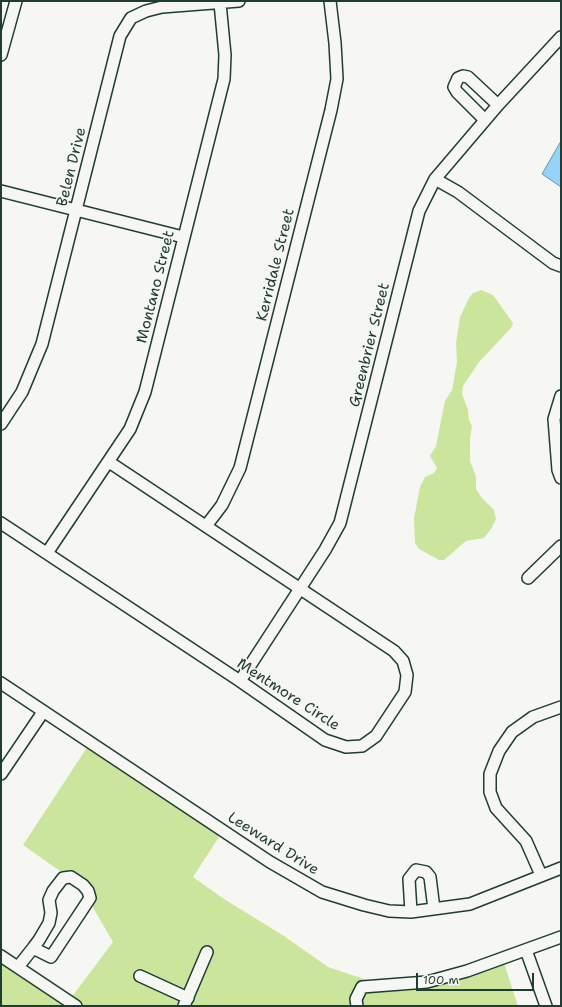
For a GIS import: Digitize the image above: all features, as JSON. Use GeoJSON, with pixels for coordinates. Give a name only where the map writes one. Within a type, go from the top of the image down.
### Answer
{"type":"FeatureCollection","features":[{"type":"Feature","properties":{"kind":"street"},"geometry":{"type":"LineString","coordinates":[[1,55],[5,26],[16,1]]}},
{"type":"Feature","properties":{"kind":"street","name":"Belen Drive"},"geometry":{"type":"LineString","coordinates":[[1,424],[22,392],[40,350],[77,210],[120,36],[131,18],[146,11],[162,7],[239,1]]}},
{"type":"Feature","properties":{"kind":"street","name":"Kerridale Street"},"geometry":{"type":"LineString","coordinates":[[206,526],[222,505],[240,468],[331,110],[336,79],[335,43],[330,1]]}},
{"type":"Feature","properties":{"kind":"street","name":"Montano Street"},"geometry":{"type":"LineString","coordinates":[[47,553],[130,429],[145,392],[183,237],[224,80],[225,55],[220,3]]}},
{"type":"Feature","properties":{"kind":"street","name":"Greenbrier Street"},"geometry":{"type":"LineString","coordinates":[[240,681],[340,523],[419,211],[435,179],[498,105],[561,37]]}},
{"type":"Feature","properties":{"kind":"street"},"geometry":{"type":"LineString","coordinates":[[485,120],[457,92],[454,87],[458,78],[463,76],[468,77],[498,105]]}},
{"type":"Feature","properties":{"kind":"street"},"geometry":{"type":"LineString","coordinates":[[435,179],[458,192],[553,263],[561,266]]}},
{"type":"Feature","properties":{"kind":"street"},"geometry":{"type":"LineString","coordinates":[[1,191],[183,237]]}},
{"type":"Feature","properties":{"kind":"street"},"geometry":{"type":"LineString","coordinates":[[561,396],[554,419],[558,470],[561,478]]}},
{"type":"Feature","properties":{"kind":"street","name":"Mentmore Circle"},"geometry":{"type":"LineString","coordinates":[[1,523],[240,681],[325,740],[346,747],[362,746],[376,736],[405,692],[407,675],[403,661],[394,652],[300,588],[109,462]]}},
{"type":"Feature","properties":{"kind":"street"},"geometry":{"type":"LineString","coordinates":[[528,578],[561,546]]}},
{"type":"Feature","properties":{"kind":"street","name":"Leeward Drive"},"geometry":{"type":"LineString","coordinates":[[1,683],[270,862],[322,892],[364,906],[389,911],[411,912],[470,904],[561,868]]}},
{"type":"Feature","properties":{"kind":"street"},"geometry":{"type":"LineString","coordinates":[[541,875],[526,841],[496,808],[490,792],[490,774],[499,751],[512,732],[533,717],[561,706]]}},
{"type":"Feature","properties":{"kind":"street"},"geometry":{"type":"LineString","coordinates":[[1,774],[43,712]]}},
{"type":"Feature","properties":{"kind":"street"},"geometry":{"type":"LineString","coordinates":[[411,912],[409,879],[416,870],[426,872],[430,877],[434,909]]}},
{"type":"Feature","properties":{"kind":"street"},"geometry":{"type":"LineString","coordinates":[[18,967],[33,948],[49,923],[51,912],[49,900],[53,891],[63,878],[71,877],[83,885],[88,891],[90,898],[51,957],[33,948]]}},
{"type":"Feature","properties":{"kind":"street"},"geometry":{"type":"LineString","coordinates":[[357,1006],[356,999],[362,987],[427,982],[466,971],[561,937]]}},
{"type":"Feature","properties":{"kind":"street"},"geometry":{"type":"LineString","coordinates":[[526,950],[546,1006]]}},
{"type":"Feature","properties":{"kind":"street"},"geometry":{"type":"LineString","coordinates":[[140,976],[186,1002],[207,952]]}},
{"type":"Feature","properties":{"kind":"street"},"geometry":{"type":"LineString","coordinates":[[1,956],[76,1006]]}},
{"type":"Feature","properties":{"kind":"green space"},"geometry":{"type":"Polygon","coordinates":[[[481,290],[493,295],[513,323],[511,328],[479,362],[463,386],[462,394],[472,426],[470,438],[470,461],[476,477],[476,489],[482,498],[494,510],[496,519],[484,538],[466,541],[444,560],[439,560],[419,549],[415,543],[414,518],[420,487],[425,477],[434,473],[437,468],[430,456],[436,446],[445,401],[452,390],[457,362],[456,343],[460,317],[469,298],[473,293],[481,290]]]}},
{"type":"Feature","properties":{"kind":"green space"},"geometry":{"type":"Polygon","coordinates":[[[88,746],[221,834],[193,877],[224,899],[284,936],[328,967],[379,984],[440,979],[502,957],[518,1006],[83,1006],[71,998],[113,942],[80,885],[23,845],[88,746]]]}},
{"type":"Feature","properties":{"kind":"green space"},"geometry":{"type":"Polygon","coordinates":[[[1,961],[69,1006],[1,1006],[1,961]]]}},
{"type":"Feature","properties":{"kind":"water"},"geometry":{"type":"Polygon","coordinates":[[[561,141],[561,187],[542,174],[561,141]]]}}]}
